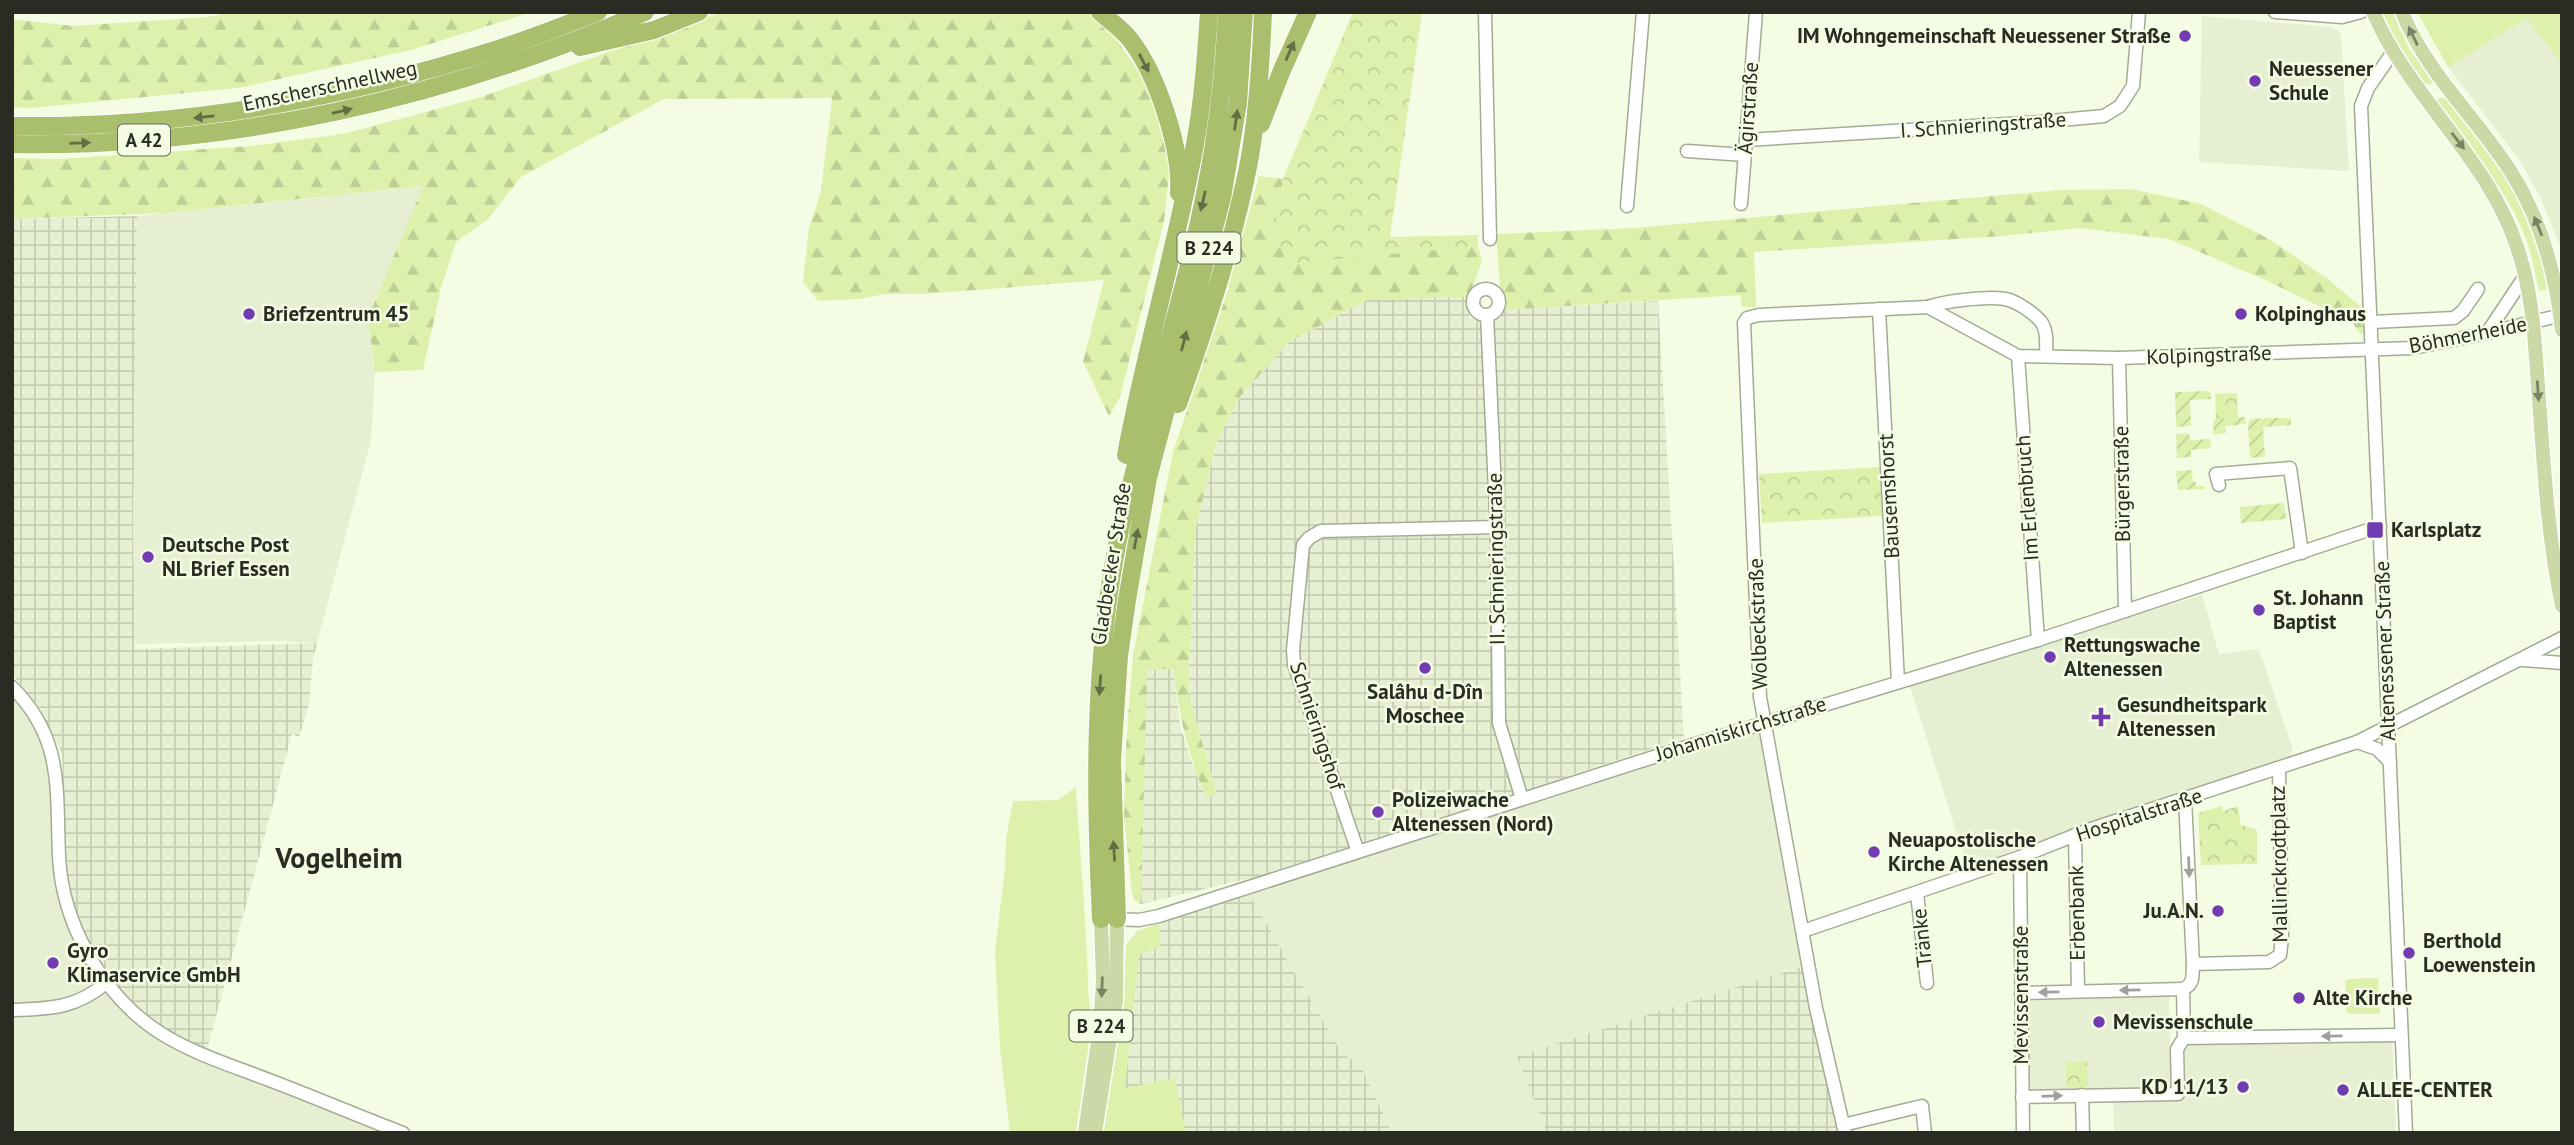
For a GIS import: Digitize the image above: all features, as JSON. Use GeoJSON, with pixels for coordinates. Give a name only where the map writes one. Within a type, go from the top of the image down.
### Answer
{"type":"FeatureCollection","features":[{"type":"Feature","properties":{"kind":"highway"},"geometry":{"type":"LineString","coordinates":[[389,81],[562,12]]}},
{"type":"Feature","properties":{"kind":"highway","name":"Emscherschnellweg"},"geometry":{"type":"LineString","coordinates":[[12,127],[105,125],[209,117],[285,104],[389,81],[500,48],[598,12]]}},
{"type":"Feature","properties":{"kind":"highway","name":"Emscherschnellweg"},"geometry":{"type":"LineString","coordinates":[[12,144],[147,140],[275,124],[393,99],[506,66],[645,12]]}},
{"type":"Feature","properties":{"kind":"highway"},"geometry":{"type":"LineString","coordinates":[[506,66],[653,30],[699,12]]}},
{"type":"Feature","properties":{"kind":"highway"},"geometry":{"type":"LineString","coordinates":[[1100,12],[1128,37],[1164,108],[1173,141],[1179,189],[1170,259]]}},
{"type":"Feature","properties":{"kind":"highway"},"geometry":{"type":"LineString","coordinates":[[1118,542],[1123,475],[1134,413],[1195,143],[1209,12]]}},
{"type":"Feature","properties":{"kind":"highway","name":"Gladbecker Straße"},"geometry":{"type":"LineString","coordinates":[[1109,919],[1097,827],[1102,655],[1118,542],[1147,414],[1205,195],[1220,102],[1227,12]]}},
{"type":"Feature","properties":{"kind":"highway","name":"Gladbecker Straße"},"geometry":{"type":"LineString","coordinates":[[1109,919],[1115,714],[1125,611],[1148,478],[1222,198],[1238,103],[1244,12]]}},
{"type":"Feature","properties":{"kind":"highway"},"geometry":{"type":"LineString","coordinates":[[1148,478],[1197,350],[1223,266],[1249,160],[1257,104],[1263,12]]}},
{"type":"Feature","properties":{"kind":"highway"},"geometry":{"type":"LineString","coordinates":[[1249,160],[1282,70],[1308,12]]}},
{"type":"Feature","properties":{"kind":"main road"},"geometry":{"type":"LineString","coordinates":[[2373,12],[2393,52],[2494,194],[2517,246],[2533,323],[2546,495],[2562,606]]}},
{"type":"Feature","properties":{"kind":"main road"},"geometry":{"type":"LineString","coordinates":[[2402,12],[2412,37],[2444,85],[2510,171],[2525,196],[2551,263],[2561,320]]}},
{"type":"Feature","properties":{"kind":"main road"},"geometry":{"type":"LineString","coordinates":[[2419,91],[2433,90],[2444,85]]}},
{"type":"Feature","properties":{"kind":"main road","name":"Gladbecker Straße"},"geometry":{"type":"LineString","coordinates":[[1085,1133],[1101,1028],[1109,919]]}},
{"type":"Feature","properties":{"kind":"main road","name":"Gladbecker Straße"},"geometry":{"type":"LineString","coordinates":[[1095,1133],[1116,1000],[1109,919]]}},
{"type":"Feature","properties":{"kind":"street"},"geometry":{"type":"LineString","coordinates":[[1485,12],[1490,239]]}},
{"type":"Feature","properties":{"kind":"street"},"geometry":{"type":"LineString","coordinates":[[1627,206],[1643,12]]}},
{"type":"Feature","properties":{"kind":"street","name":"Ägirstraße"},"geometry":{"type":"LineString","coordinates":[[1741,204],[1756,12]]}},
{"type":"Feature","properties":{"kind":"street","name":"I. Schnieringstraße"},"geometry":{"type":"LineString","coordinates":[[1746,140],[2104,116],[2120,106],[2133,86],[2139,12]]}},
{"type":"Feature","properties":{"kind":"street"},"geometry":{"type":"LineString","coordinates":[[2275,12],[2342,17],[2361,12]]}},
{"type":"Feature","properties":{"kind":"street","name":"Altenessener Straße"},"geometry":{"type":"LineString","coordinates":[[2393,52],[2368,88],[2361,106],[2406,1133]]}},
{"type":"Feature","properties":{"kind":"street"},"geometry":{"type":"LineString","coordinates":[[1687,151],[1745,155]]}},
{"type":"Feature","properties":{"kind":"street"},"geometry":{"type":"LineString","coordinates":[[2487,333],[2525,276]]}},
{"type":"Feature","properties":{"kind":"street"},"geometry":{"type":"LineString","coordinates":[[2372,322],[2454,318],[2463,311],[2478,289]]}},
{"type":"Feature","properties":{"kind":"street"},"geometry":{"type":"LineString","coordinates":[[1879,309],[2005,299],[2019,304],[2042,324],[2047,337],[2046,356]]}},
{"type":"Feature","properties":{"kind":"street","name":"Kolpingstraße"},"geometry":{"type":"LineString","coordinates":[[1927,307],[2018,356],[2119,358],[2373,349]]}},
{"type":"Feature","properties":{"kind":"street","name":"Wolbeckstraße"},"geometry":{"type":"LineString","coordinates":[[1844,1129],[1816,1009],[1760,697],[1744,324],[1747,318],[1759,315],[1879,309]]}},
{"type":"Feature","properties":{"kind":"street","name":"Bausemshorst"},"geometry":{"type":"LineString","coordinates":[[1879,309],[1898,682]]}},
{"type":"Feature","properties":{"kind":"street","name":"II. Schnieringstraße"},"geometry":{"type":"LineString","coordinates":[[1487,315],[1497,527],[1499,723],[1522,799]]}},
{"type":"Feature","properties":{"kind":"street","name":"Böhmerheide"},"geometry":{"type":"LineString","coordinates":[[2373,349],[2428,345],[2533,323],[2561,320]]}},
{"type":"Feature","properties":{"kind":"street","name":"Im Erlenbruch"},"geometry":{"type":"LineString","coordinates":[[2018,356],[2038,640]]}},
{"type":"Feature","properties":{"kind":"street","name":"Bürgerstraße"},"geometry":{"type":"LineString","coordinates":[[2119,358],[2125,611]]}},
{"type":"Feature","properties":{"kind":"street"},"geometry":{"type":"LineString","coordinates":[[2219,485],[2216,474],[2290,468],[2302,553]]}},
{"type":"Feature","properties":{"kind":"street","name":"Johanniskirchstraße"},"geometry":{"type":"LineString","coordinates":[[1109,919],[1139,920],[1159,916],[1765,722],[2038,640],[2380,526]]}},
{"type":"Feature","properties":{"kind":"street","name":"Schnieringshof"},"geometry":{"type":"LineString","coordinates":[[1359,852],[1294,664],[1303,545],[1321,531],[1497,527]]}},
{"type":"Feature","properties":{"kind":"street","name":"Hospitalstraße"},"geometry":{"type":"LineString","coordinates":[[1803,932],[2020,857],[2075,835],[2357,742],[2562,638]]}},
{"type":"Feature","properties":{"kind":"street"},"geometry":{"type":"LineString","coordinates":[[2522,660],[2562,663]]}},
{"type":"Feature","properties":{"kind":"street"},"geometry":{"type":"LineString","coordinates":[[12,687],[35,714],[52,751],[57,780],[58,853],[64,892],[80,938],[107,982],[135,1014],[174,1041],[403,1133]]}},
{"type":"Feature","properties":{"kind":"street"},"geometry":{"type":"LineString","coordinates":[[2357,742],[2377,748],[2390,762]]}},
{"type":"Feature","properties":{"kind":"street","name":"Mallinckrodtplatz"},"geometry":{"type":"LineString","coordinates":[[2193,964],[2269,962],[2280,955],[2282,938],[2278,769]]}},
{"type":"Feature","properties":{"kind":"street"},"geometry":{"type":"LineString","coordinates":[[2021,993],[2183,989],[2190,986],[2193,964],[2185,799]]}},
{"type":"Feature","properties":{"kind":"street","name":"Erbenbank"},"geometry":{"type":"LineString","coordinates":[[2075,835],[2078,991]]}},
{"type":"Feature","properties":{"kind":"street","name":"Mevissenstraße"},"geometry":{"type":"LineString","coordinates":[[2020,857],[2022,1133]]}},
{"type":"Feature","properties":{"kind":"street","name":"Tränke"},"geometry":{"type":"LineString","coordinates":[[1917,893],[1927,982]]}},
{"type":"Feature","properties":{"kind":"street"},"geometry":{"type":"LineString","coordinates":[[12,1010],[69,1004],[85,999],[107,982]]}},
{"type":"Feature","properties":{"kind":"street"},"geometry":{"type":"LineString","coordinates":[[2022,1097],[2178,1094],[2177,1049],[2184,1038],[2183,989]]}},
{"type":"Feature","properties":{"kind":"street"},"geometry":{"type":"LineString","coordinates":[[2184,1038],[2400,1035]]}},
{"type":"Feature","properties":{"kind":"street"},"geometry":{"type":"LineString","coordinates":[[2082,1095],[2083,1133]]}},
{"type":"Feature","properties":{"kind":"street"},"geometry":{"type":"LineString","coordinates":[[1844,1129],[1922,1107],[1924,1133]]}},
{"type":"Feature","properties":{"kind":"shaded area"},"geometry":{"type":"Polygon","coordinates":[[[2202,16],[2333,27],[2341,34],[2349,171],[2199,162],[2202,16]]]}},
{"type":"Feature","properties":{"kind":"shaded area"},"geometry":{"type":"Polygon","coordinates":[[[2527,18],[2562,65],[2562,250],[2541,199],[2521,162],[2448,67],[2527,18]]]}},
{"type":"Feature","properties":{"kind":"shaded area"},"geometry":{"type":"Polygon","coordinates":[[[424,186],[368,318],[375,372],[371,440],[317,643],[279,641],[135,644],[133,531],[137,216],[424,186]]]}},
{"type":"Feature","properties":{"kind":"shaded area"},"geometry":{"type":"Polygon","coordinates":[[[137,216],[133,531],[135,649],[317,643],[309,704],[299,737],[292,734],[207,1050],[191,1045],[151,1021],[111,983],[84,936],[68,890],[62,754],[41,710],[12,674],[12,219],[137,216]]]}},
{"type":"Feature","properties":{"kind":"shaded area"},"geometry":{"type":"Polygon","coordinates":[[[1468,297],[1470,319],[1500,318],[1504,310],[1658,301],[1684,738],[1357,846],[1251,878],[1141,904],[1146,670],[1173,669],[1180,725],[1191,761],[1206,798],[1217,795],[1190,699],[1195,531],[1217,441],[1240,397],[1289,342],[1367,300],[1468,297]]]}},
{"type":"Feature","properties":{"kind":"shaded area","name":"Gesundheitspark Altenessen"},"geometry":{"type":"Polygon","coordinates":[[[2202,595],[2219,654],[2259,649],[2293,750],[2287,760],[1967,866],[1909,683],[2202,595]]]}},
{"type":"Feature","properties":{"kind":"shaded area"},"geometry":{"type":"Polygon","coordinates":[[[12,698],[29,717],[51,765],[54,872],[60,895],[101,985],[132,1022],[171,1049],[382,1133],[12,1133],[12,698]]]}},
{"type":"Feature","properties":{"kind":"shaded area"},"geometry":{"type":"Polygon","coordinates":[[[1762,729],[1804,966],[1518,1056],[1547,1133],[1392,1133],[1360,1064],[1342,1054],[1248,892],[1762,729]]]}},
{"type":"Feature","properties":{"kind":"shaded area"},"geometry":{"type":"Polygon","coordinates":[[[1248,892],[1342,1054],[1360,1064],[1392,1133],[1101,1133],[1128,941],[1138,931],[1248,892]]]}},
{"type":"Feature","properties":{"kind":"shaded area"},"geometry":{"type":"Polygon","coordinates":[[[1804,966],[1837,1133],[1547,1133],[1517,1056],[1804,966]]]}},
{"type":"Feature","properties":{"kind":"shaded area","name":"Mevissenschule"},"geometry":{"type":"Polygon","coordinates":[[[2169,992],[2171,1088],[2029,1092],[2028,996],[2169,992]]]}},
{"type":"Feature","properties":{"kind":"shaded area"},"geometry":{"type":"Polygon","coordinates":[[[2392,1036],[2396,1133],[2114,1133],[2113,1097],[2179,1095],[2182,1042],[2392,1036]]]}},
{"type":"Feature","properties":{"kind":"green space"},"geometry":{"type":"Polygon","coordinates":[[[232,12],[532,12],[411,50],[238,88],[31,108],[12,107],[12,19],[73,26],[208,17],[232,12]]]}},
{"type":"Feature","properties":{"kind":"green space"},"geometry":{"type":"Polygon","coordinates":[[[722,12],[1090,12],[1106,25],[1148,84],[1170,166],[1164,221],[1120,397],[1109,416],[1083,362],[1104,280],[818,301],[803,282],[809,228],[821,191],[832,98],[664,99],[521,177],[488,219],[456,242],[441,288],[423,370],[375,372],[368,318],[423,186],[166,213],[12,219],[12,158],[59,159],[251,146],[343,134],[478,98],[722,12]]]}},
{"type":"Feature","properties":{"kind":"green space"},"geometry":{"type":"Polygon","coordinates":[[[1353,12],[1422,12],[1390,237],[1478,235],[1478,246],[1286,264],[1275,226],[1283,179],[1353,12]]]}},
{"type":"Feature","properties":{"kind":"green space"},"geometry":{"type":"Polygon","coordinates":[[[2379,12],[2393,12],[2409,49],[2433,84],[2425,84],[2388,30],[2379,12]]]}},
{"type":"Feature","properties":{"kind":"green space"},"geometry":{"type":"Polygon","coordinates":[[[2417,12],[2562,12],[2562,65],[2527,18],[2448,67],[2417,12]]]}},
{"type":"Feature","properties":{"kind":"green space"},"geometry":{"type":"Polygon","coordinates":[[[2445,97],[2505,173],[2534,226],[2551,288],[2539,291],[2528,245],[2508,202],[2484,166],[2432,100],[2445,97]]]}},
{"type":"Feature","properties":{"kind":"green space"},"geometry":{"type":"Polygon","coordinates":[[[1259,176],[1283,179],[1275,226],[1286,263],[1478,246],[1482,262],[1468,297],[1367,300],[1289,342],[1240,397],[1217,441],[1195,531],[1190,699],[1217,795],[1206,798],[1194,765],[1173,669],[1147,670],[1141,904],[1134,900],[1132,892],[1124,817],[1133,655],[1173,452],[1226,296],[1259,176]]]}},
{"type":"Feature","properties":{"kind":"green space"},"geometry":{"type":"Polygon","coordinates":[[[2131,189],[2201,204],[2271,240],[2329,280],[2367,312],[2366,330],[2361,335],[2352,322],[2263,279],[2169,239],[2080,228],[2002,236],[1754,252],[1756,307],[1742,307],[1740,295],[1504,310],[1505,296],[1500,287],[1496,234],[1634,228],[2059,190],[2131,189]]]}},
{"type":"Feature","properties":{"kind":"green space"},"geometry":{"type":"Polygon","coordinates":[[[2210,391],[2211,399],[2190,400],[2191,426],[2176,427],[2175,392],[2210,391]]]}},
{"type":"Feature","properties":{"kind":"green space"},"geometry":{"type":"Polygon","coordinates":[[[2237,393],[2238,418],[2216,419],[2215,394],[2237,393]]]}},
{"type":"Feature","properties":{"kind":"green space"},"geometry":{"type":"Polygon","coordinates":[[[2245,417],[2246,424],[2226,426],[2226,433],[2213,435],[2214,419],[2245,417]]]}},
{"type":"Feature","properties":{"kind":"green space"},"geometry":{"type":"Polygon","coordinates":[[[2291,418],[2291,425],[2263,427],[2265,457],[2250,458],[2250,419],[2291,418]]]}},
{"type":"Feature","properties":{"kind":"green space"},"geometry":{"type":"Polygon","coordinates":[[[2189,433],[2190,440],[2210,439],[2211,448],[2191,450],[2191,457],[2177,458],[2176,434],[2189,433]]]}},
{"type":"Feature","properties":{"kind":"green space"},"geometry":{"type":"Polygon","coordinates":[[[1880,467],[1883,516],[1762,523],[1759,474],[1880,467]]]}},
{"type":"Feature","properties":{"kind":"green space"},"geometry":{"type":"Polygon","coordinates":[[[2192,470],[2193,482],[2196,482],[2196,486],[2205,486],[2205,489],[2178,490],[2176,471],[2192,470]]]}},
{"type":"Feature","properties":{"kind":"green space"},"geometry":{"type":"Polygon","coordinates":[[[2284,503],[2286,519],[2241,523],[2240,507],[2284,503]]]}},
{"type":"Feature","properties":{"kind":"green space"},"geometry":{"type":"Polygon","coordinates":[[[1076,787],[1091,1030],[1076,1133],[1010,1133],[1000,1048],[995,951],[1006,840],[1013,801],[1058,800],[1076,787]]]}},
{"type":"Feature","properties":{"kind":"green space"},"geometry":{"type":"Polygon","coordinates":[[[2221,806],[2223,811],[2238,806],[2241,825],[2257,830],[2257,864],[2201,865],[2198,813],[2221,806]]]}},
{"type":"Feature","properties":{"kind":"green space"},"geometry":{"type":"Polygon","coordinates":[[[1158,923],[1161,946],[1139,955],[1125,1088],[1175,1078],[1186,1133],[1101,1133],[1124,987],[1126,946],[1138,931],[1158,923]]]}},
{"type":"Feature","properties":{"kind":"green space"},"geometry":{"type":"Polygon","coordinates":[[[2378,978],[2380,1014],[2349,1014],[2346,1011],[2345,981],[2378,978]]]}},
{"type":"Feature","properties":{"kind":"green space"},"geometry":{"type":"Polygon","coordinates":[[[2066,1062],[2087,1062],[2088,1087],[2066,1088],[2066,1062]]]}},
{"type":"Feature","properties":{"kind":"place","name":"IM Wohngemeinschaft Neuessener Straße"},"geometry":{"type":"Point","coordinates":[2185,36]}},
{"type":"Feature","properties":{"kind":"place","name":"Neuessener Schule"},"geometry":{"type":"Point","coordinates":[2255,81]}},
{"type":"Feature","properties":{"kind":"place","name":"Briefzentrum 45"},"geometry":{"type":"Point","coordinates":[249,314]}},
{"type":"Feature","properties":{"kind":"place","name":"Kolpinghaus"},"geometry":{"type":"Point","coordinates":[2241,314]}},
{"type":"Feature","properties":{"kind":"place","name":"Karlsplatz"},"geometry":{"type":"Point","coordinates":[2375,530]}},
{"type":"Feature","properties":{"kind":"place","name":"Deutsche Post NL Brief Essen"},"geometry":{"type":"Point","coordinates":[148,557]}},
{"type":"Feature","properties":{"kind":"place","name":"St. Johann Baptist"},"geometry":{"type":"Point","coordinates":[2259,610]}},
{"type":"Feature","properties":{"kind":"place","name":"Rettungswache Altenessen"},"geometry":{"type":"Point","coordinates":[2050,657]}},
{"type":"Feature","properties":{"kind":"place","name":"Salâhu d-Dîn Moschee"},"geometry":{"type":"Point","coordinates":[1425,668]}},
{"type":"Feature","properties":{"kind":"place","name":"Gesundheitspark Altenessen"},"geometry":{"type":"Point","coordinates":[2101,717]}},
{"type":"Feature","properties":{"kind":"place","name":"Polizeiwache Altenessen (Nord)"},"geometry":{"type":"Point","coordinates":[1378,812]}},
{"type":"Feature","properties":{"kind":"place","name":"Neuapostolische Kirche Altenessen"},"geometry":{"type":"Point","coordinates":[1874,852]}},
{"type":"Feature","properties":{"kind":"place","name":"Ju.A.N."},"geometry":{"type":"Point","coordinates":[2218,911]}},
{"type":"Feature","properties":{"kind":"place","name":"Berthold Loewenstein"},"geometry":{"type":"Point","coordinates":[2409,953]}},
{"type":"Feature","properties":{"kind":"place","name":"Gyro Klimaservice GmbH"},"geometry":{"type":"Point","coordinates":[53,963]}},
{"type":"Feature","properties":{"kind":"place","name":"Alte Kirche"},"geometry":{"type":"Point","coordinates":[2299,998]}},
{"type":"Feature","properties":{"kind":"place","name":"Mevissenschule"},"geometry":{"type":"Point","coordinates":[2099,1022]}},
{"type":"Feature","properties":{"kind":"place","name":"KD 11/13"},"geometry":{"type":"Point","coordinates":[2243,1087]}},
{"type":"Feature","properties":{"kind":"place","name":"ALLEE-CENTER"},"geometry":{"type":"Point","coordinates":[2343,1090]}},
{"type":"Feature","properties":{"kind":"district","name":"Vogelheim"},"geometry":{"type":"Point","coordinates":[339,858]}}]}
